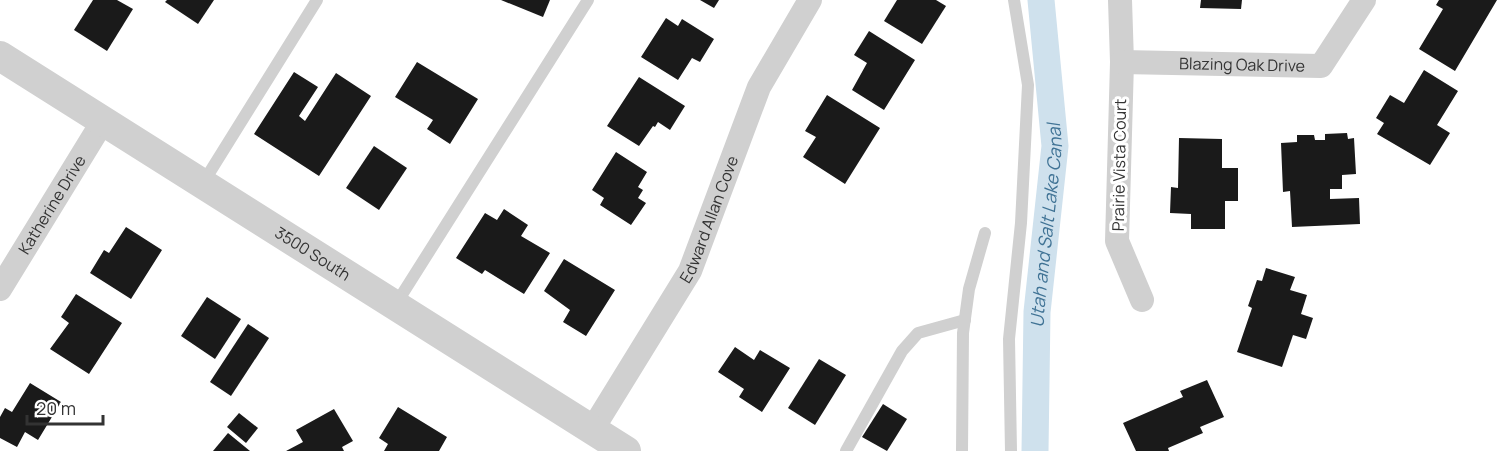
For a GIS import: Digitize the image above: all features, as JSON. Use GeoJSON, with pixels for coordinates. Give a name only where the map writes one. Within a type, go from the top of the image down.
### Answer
{"type":"FeatureCollection","features":[{"type":"Feature","properties":{"kind":"street","name":"Edward Allan Cove"},"geometry":{"type":"LineString","coordinates":[[592,430],[690,271],[759,87],[810,0]]}},
{"type":"Feature","properties":{"kind":"street","name":"Prairie Vista Court"},"geometry":{"type":"LineString","coordinates":[[1120,0],[1122,62],[1117,241],[1142,300]]}},
{"type":"Feature","properties":{"kind":"street","name":"Blazing Oak Drive"},"geometry":{"type":"LineString","coordinates":[[1122,62],[1321,66],[1364,0]]}},
{"type":"Feature","properties":{"kind":"street","name":"3500 South"},"geometry":{"type":"LineString","coordinates":[[0,56],[626,451]]}},
{"type":"Feature","properties":{"kind":"street","name":"Katherine Drive"},"geometry":{"type":"LineString","coordinates":[[0,289],[103,121]]}},
{"type":"Feature","properties":{"kind":"lane"},"geometry":{"type":"LineString","coordinates":[[203,183],[317,0]]}},
{"type":"Feature","properties":{"kind":"lane"},"geometry":{"type":"LineString","coordinates":[[396,304],[588,0]]}},
{"type":"Feature","properties":{"kind":"lane"},"geometry":{"type":"LineString","coordinates":[[1011,451],[1010,339],[1021,224],[1028,85],[1014,0]]}},
{"type":"Feature","properties":{"kind":"lane"},"geometry":{"type":"LineString","coordinates":[[963,451],[965,320],[969,289],[985,233]]}},
{"type":"Feature","properties":{"kind":"lane"},"geometry":{"type":"LineString","coordinates":[[846,451],[902,351],[918,333],[965,320]]}},
{"type":"Feature","properties":{"kind":"building"},"geometry":{"type":"Polygon","coordinates":[[[93,0],[117,0],[133,9],[107,51],[74,30],[93,0]]]}},
{"type":"Feature","properties":{"kind":"building"},"geometry":{"type":"Polygon","coordinates":[[[167,0],[214,0],[198,24],[165,2],[167,0]]]}},
{"type":"Feature","properties":{"kind":"building"},"geometry":{"type":"Polygon","coordinates":[[[501,0],[550,0],[543,17],[501,0]]]}},
{"type":"Feature","properties":{"kind":"building"},"geometry":{"type":"Polygon","coordinates":[[[700,0],[719,0],[714,8],[700,0]]]}},
{"type":"Feature","properties":{"kind":"building"},"geometry":{"type":"Polygon","coordinates":[[[897,0],[936,0],[946,6],[922,44],[884,21],[897,0]]]}},
{"type":"Feature","properties":{"kind":"building"},"geometry":{"type":"Polygon","coordinates":[[[1201,0],[1242,0],[1241,9],[1200,8],[1201,0]]]}},
{"type":"Feature","properties":{"kind":"building"},"geometry":{"type":"Polygon","coordinates":[[[1439,0],[1497,0],[1455,71],[1419,49],[1443,9],[1436,5],[1439,0]]]}},
{"type":"Feature","properties":{"kind":"building"},"geometry":{"type":"Polygon","coordinates":[[[666,18],[678,26],[682,19],[714,39],[700,62],[692,58],[678,80],[641,57],[666,18]]]}},
{"type":"Feature","properties":{"kind":"building"},"geometry":{"type":"Polygon","coordinates":[[[869,31],[915,60],[884,110],[852,90],[867,63],[854,55],[869,31]]]}},
{"type":"Feature","properties":{"kind":"building"},"geometry":{"type":"Polygon","coordinates":[[[417,62],[478,99],[450,144],[427,129],[433,120],[395,97],[417,62]]]}},
{"type":"Feature","properties":{"kind":"building"},"geometry":{"type":"Polygon","coordinates":[[[1424,70],[1458,91],[1437,125],[1450,133],[1430,165],[1377,134],[1384,123],[1376,118],[1390,95],[1404,103],[1424,70]]]}},
{"type":"Feature","properties":{"kind":"building"},"geometry":{"type":"Polygon","coordinates":[[[294,72],[318,87],[299,116],[305,121],[336,73],[371,96],[319,176],[254,134],[294,72]]]}},
{"type":"Feature","properties":{"kind":"building"},"geometry":{"type":"Polygon","coordinates":[[[639,77],[685,106],[670,130],[658,122],[639,146],[607,126],[639,77]]]}},
{"type":"Feature","properties":{"kind":"building"},"geometry":{"type":"Polygon","coordinates":[[[827,95],[880,128],[845,184],[803,157],[816,137],[805,131],[827,95]]]}},
{"type":"Feature","properties":{"kind":"building"},"geometry":{"type":"Polygon","coordinates":[[[1347,133],[1348,139],[1354,138],[1356,174],[1342,175],[1342,189],[1330,189],[1330,199],[1359,198],[1360,224],[1292,227],[1290,191],[1283,192],[1281,143],[1297,142],[1297,135],[1314,135],[1315,140],[1325,140],[1325,134],[1347,133]]]}},
{"type":"Feature","properties":{"kind":"building"},"geometry":{"type":"Polygon","coordinates":[[[1179,138],[1222,139],[1222,168],[1238,168],[1238,201],[1225,201],[1225,229],[1191,229],[1191,214],[1170,213],[1171,187],[1178,188],[1179,138]]]}},
{"type":"Feature","properties":{"kind":"building"},"geometry":{"type":"Polygon","coordinates":[[[374,146],[407,168],[379,210],[346,188],[374,146]]]}},
{"type":"Feature","properties":{"kind":"building"},"geometry":{"type":"Polygon","coordinates":[[[616,152],[647,172],[638,187],[643,190],[638,198],[646,203],[631,225],[600,205],[604,198],[592,190],[616,152]]]}},
{"type":"Feature","properties":{"kind":"building"},"geometry":{"type":"Polygon","coordinates":[[[504,209],[528,225],[521,236],[550,253],[524,294],[485,270],[482,274],[456,258],[485,213],[497,220],[504,209]]]}},
{"type":"Feature","properties":{"kind":"building"},"geometry":{"type":"Polygon","coordinates":[[[126,227],[162,250],[131,299],[90,273],[104,250],[109,253],[126,227]]]}},
{"type":"Feature","properties":{"kind":"building"},"geometry":{"type":"Polygon","coordinates":[[[564,259],[615,290],[586,336],[563,322],[570,310],[544,291],[564,259]]]}},
{"type":"Feature","properties":{"kind":"building"},"geometry":{"type":"Polygon","coordinates":[[[1266,268],[1295,277],[1290,290],[1307,295],[1301,314],[1313,318],[1306,339],[1293,335],[1282,367],[1237,352],[1252,308],[1248,306],[1257,280],[1262,281],[1266,268]]]}},
{"type":"Feature","properties":{"kind":"building"},"geometry":{"type":"Polygon","coordinates":[[[76,294],[122,323],[89,374],[50,349],[69,323],[61,317],[76,294]]]}},
{"type":"Feature","properties":{"kind":"building"},"geometry":{"type":"Polygon","coordinates":[[[207,297],[241,319],[215,359],[181,336],[207,297]]]}},
{"type":"Feature","properties":{"kind":"building"},"geometry":{"type":"Polygon","coordinates":[[[248,324],[269,338],[231,396],[210,382],[248,324]]]}},
{"type":"Feature","properties":{"kind":"building"},"geometry":{"type":"Polygon","coordinates":[[[735,347],[754,360],[760,350],[790,368],[762,412],[739,397],[744,389],[718,372],[735,347]]]}},
{"type":"Feature","properties":{"kind":"building"},"geometry":{"type":"Polygon","coordinates":[[[819,359],[846,375],[815,425],[788,408],[819,359]]]}},
{"type":"Feature","properties":{"kind":"building"},"geometry":{"type":"Polygon","coordinates":[[[1207,380],[1224,417],[1200,427],[1203,433],[1168,448],[1169,451],[1136,451],[1123,423],[1183,397],[1180,391],[1207,380]]]}},
{"type":"Feature","properties":{"kind":"building"},"geometry":{"type":"Polygon","coordinates":[[[30,383],[61,402],[38,440],[25,432],[17,447],[0,438],[0,417],[5,408],[12,412],[30,383]]]}},
{"type":"Feature","properties":{"kind":"building"},"geometry":{"type":"Polygon","coordinates":[[[883,404],[907,419],[887,451],[862,437],[883,404]]]}},
{"type":"Feature","properties":{"kind":"building"},"geometry":{"type":"Polygon","coordinates":[[[398,407],[447,437],[439,451],[384,451],[388,444],[379,438],[398,407]]]}},
{"type":"Feature","properties":{"kind":"building"},"geometry":{"type":"Polygon","coordinates":[[[334,409],[353,441],[342,447],[344,451],[286,451],[303,442],[296,430],[334,409]]]}},
{"type":"Feature","properties":{"kind":"building"},"geometry":{"type":"Polygon","coordinates":[[[239,413],[258,428],[246,443],[227,427],[239,413]]]}},
{"type":"Feature","properties":{"kind":"building"},"geometry":{"type":"Polygon","coordinates":[[[228,433],[250,451],[213,451],[228,433]]]}},
{"type":"Feature","properties":{"kind":"waterway","name":"Utah and Salt Lake Canal"},"geometry":{"type":"LineString","coordinates":[[1035,451],[1037,312],[1055,146],[1041,0]]}}]}
